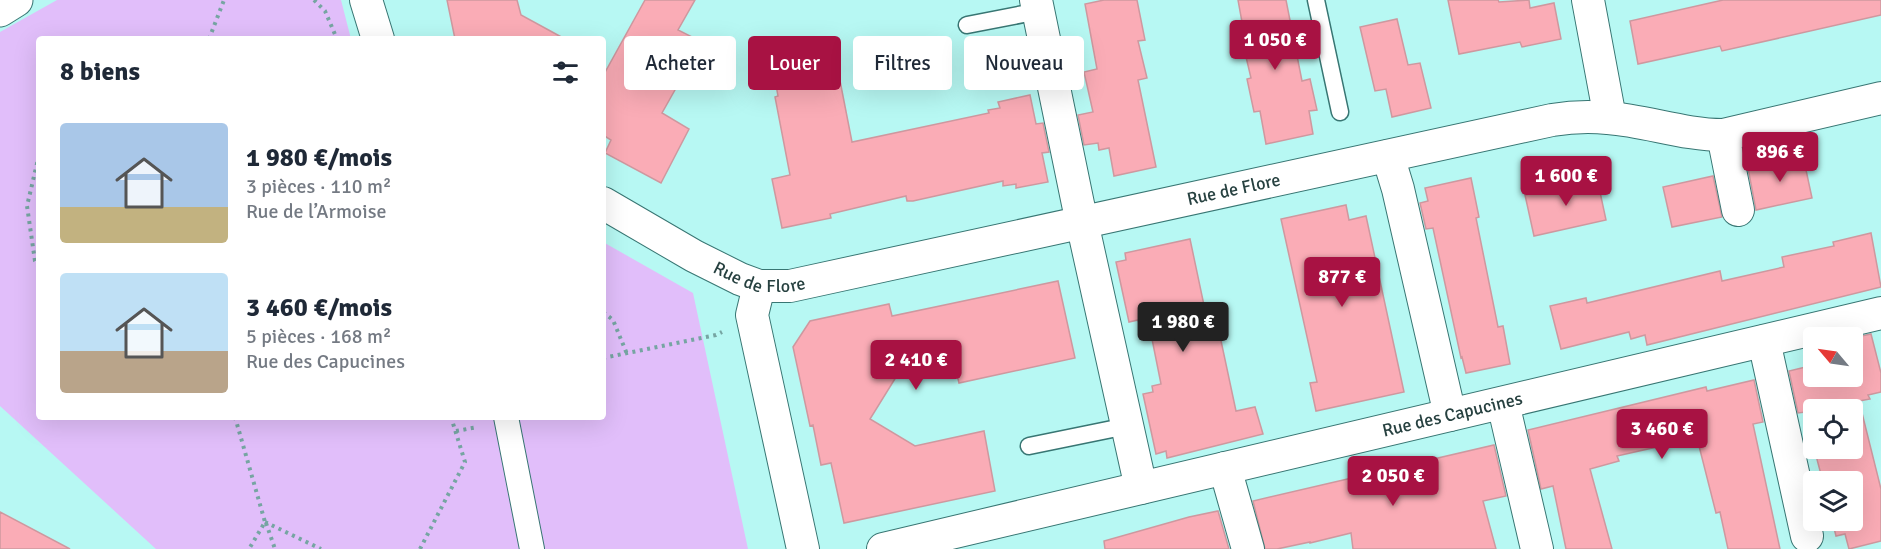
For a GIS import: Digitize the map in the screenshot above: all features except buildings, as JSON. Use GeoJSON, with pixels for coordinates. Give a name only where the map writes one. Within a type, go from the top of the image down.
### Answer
{"type":"FeatureCollection","features":[{"type":"Feature","properties":{"kind":"street"},"geometry":{"type":"LineString","coordinates":[[0,9],[16,0]]}},
{"type":"Feature","properties":{"kind":"street"},"geometry":{"type":"LineString","coordinates":[[366,0],[377,36]]}},
{"type":"Feature","properties":{"kind":"street"},"geometry":{"type":"LineString","coordinates":[[1588,0],[1610,118]]}},
{"type":"Feature","properties":{"kind":"street"},"geometry":{"type":"LineString","coordinates":[[1038,5],[1082,222],[1141,488]]}},
{"type":"Feature","properties":{"kind":"street","name":"Rue de Flore"},"geometry":{"type":"LineString","coordinates":[[606,205],[694,256],[740,279],[755,300],[790,286],[1552,120],[1569,117],[1610,118],[1704,135],[1723,135],[1881,98]]}},
{"type":"Feature","properties":{"kind":"street"},"geometry":{"type":"LineString","coordinates":[[1723,135],[1738,210]]}},
{"type":"Feature","properties":{"kind":"street"},"geometry":{"type":"LineString","coordinates":[[1388,156],[1396,181],[1450,415]]}},
{"type":"Feature","properties":{"kind":"street"},"geometry":{"type":"LineString","coordinates":[[755,300],[803,547]]}},
{"type":"Feature","properties":{"kind":"street","name":"Rue des Capucines"},"geometry":{"type":"LineString","coordinates":[[883,549],[995,536],[1141,488],[1881,314]]}},
{"type":"Feature","properties":{"kind":"street"},"geometry":{"type":"LineString","coordinates":[[1764,341],[1807,536]]}},
{"type":"Feature","properties":{"kind":"street"},"geometry":{"type":"LineString","coordinates":[[1503,403],[1537,549]]}},
{"type":"Feature","properties":{"kind":"street"},"geometry":{"type":"LineString","coordinates":[[507,420],[532,549]]}},
{"type":"Feature","properties":{"kind":"street"},"geometry":{"type":"LineString","coordinates":[[1225,468],[1248,549]]}},
{"type":"Feature","properties":{"kind":"lane"},"geometry":{"type":"LineString","coordinates":[[1316,0],[1340,112]]}},
{"type":"Feature","properties":{"kind":"lane"},"geometry":{"type":"LineString","coordinates":[[967,25],[1038,5]]}},
{"type":"Feature","properties":{"kind":"lane"},"geometry":{"type":"LineString","coordinates":[[1029,446],[1127,426]]}},
{"type":"Feature","properties":{"kind":"path"},"geometry":{"type":"LineString","coordinates":[[210,36],[224,0]]}},
{"type":"Feature","properties":{"kind":"path"},"geometry":{"type":"LineString","coordinates":[[314,0],[325,10],[336,36]]}},
{"type":"Feature","properties":{"kind":"path"},"geometry":{"type":"LineString","coordinates":[[36,168],[27,206],[36,262]]}},
{"type":"Feature","properties":{"kind":"path"},"geometry":{"type":"LineString","coordinates":[[606,358],[716,335],[755,300]]}},
{"type":"Feature","properties":{"kind":"path"},"geometry":{"type":"LineString","coordinates":[[606,314],[613,320],[627,354]]}},
{"type":"Feature","properties":{"kind":"path"},"geometry":{"type":"LineString","coordinates":[[236,420],[275,549]]}},
{"type":"Feature","properties":{"kind":"path"},"geometry":{"type":"LineString","coordinates":[[420,549],[465,462],[452,420]]}},
{"type":"Feature","properties":{"kind":"path"},"geometry":{"type":"LineString","coordinates":[[249,549],[265,522]]}},
{"type":"Feature","properties":{"kind":"path"},"geometry":{"type":"LineString","coordinates":[[265,522],[321,549]]}},
{"type":"Feature","properties":{"kind":"shaded area"},"geometry":{"type":"Polygon","coordinates":[[[57,0],[341,0],[350,36],[36,36],[36,420],[606,420],[606,244],[693,293],[748,549],[156,549],[0,406],[0,32],[57,0]]]}}]}
